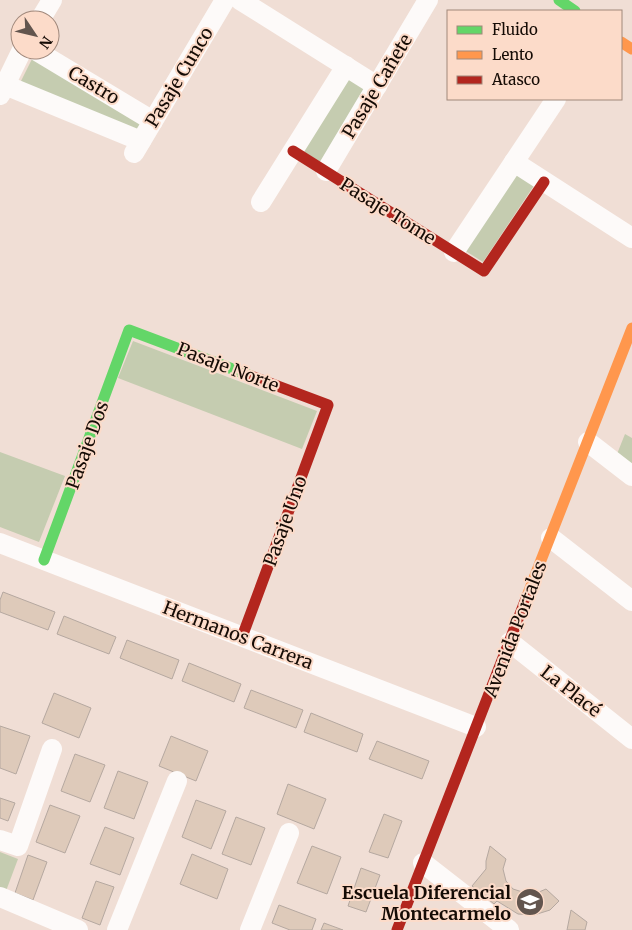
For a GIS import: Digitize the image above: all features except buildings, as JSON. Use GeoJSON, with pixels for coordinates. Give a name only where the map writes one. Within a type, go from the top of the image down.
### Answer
{"type":"FeatureCollection","features":[{"type":"Feature","properties":{"kind":"street","name":"Pasaje Cunco"},"geometry":{"type":"LineString","coordinates":[[1,88],[137,147],[225,0]]}},
{"type":"Feature","properties":{"kind":"street"},"geometry":{"type":"LineString","coordinates":[[240,0],[377,86]]}},
{"type":"Feature","properties":{"kind":"street","name":"Pasaje Cañete"},"geometry":{"type":"LineString","coordinates":[[326,171],[428,0]]}},
{"type":"Feature","properties":{"kind":"street"},"geometry":{"type":"LineString","coordinates":[[559,0],[574,10]]}},
{"type":"Feature","properties":{"kind":"street"},"geometry":{"type":"LineString","coordinates":[[1,88],[16,60]]}},
{"type":"Feature","properties":{"kind":"street","name":"Castro"},"geometry":{"type":"LineString","coordinates":[[52,60],[153,121]]}},
{"type":"Feature","properties":{"kind":"street"},"geometry":{"type":"LineString","coordinates":[[261,202],[346,66]]}},
{"type":"Feature","properties":{"kind":"street"},"geometry":{"type":"LineString","coordinates":[[454,252],[555,100]]}},
{"type":"Feature","properties":{"kind":"street","name":"Pasaje Tome"},"geometry":{"type":"LineString","coordinates":[[293,151],[484,271],[544,182]]}},
{"type":"Feature","properties":{"kind":"street"},"geometry":{"type":"LineString","coordinates":[[514,162],[632,238]]}},
{"type":"Feature","properties":{"kind":"street","name":"Avenida Portales"},"geometry":{"type":"LineString","coordinates":[[397,930],[632,328]]}},
{"type":"Feature","properties":{"kind":"street","name":"Pasaje Norte"},"geometry":{"type":"LineString","coordinates":[[129,330],[328,405]]}},
{"type":"Feature","properties":{"kind":"street","name":"Pasaje Dos"},"geometry":{"type":"LineString","coordinates":[[44,560],[129,330]]}},
{"type":"Feature","properties":{"kind":"street","name":"Pasaje Uno"},"geometry":{"type":"LineString","coordinates":[[242,637],[328,405]]}},
{"type":"Feature","properties":{"kind":"street"},"geometry":{"type":"LineString","coordinates":[[588,442],[632,476]]}},
{"type":"Feature","properties":{"kind":"street"},"geometry":{"type":"LineString","coordinates":[[551,538],[632,601]]}},
{"type":"Feature","properties":{"kind":"street","name":"Hermanos Carrera"},"geometry":{"type":"LineString","coordinates":[[0,543],[476,728]]}},
{"type":"Feature","properties":{"kind":"street","name":"La Placé"},"geometry":{"type":"LineString","coordinates":[[510,642],[632,739]]}},
{"type":"Feature","properties":{"kind":"street"},"geometry":{"type":"LineString","coordinates":[[0,840],[18,846],[52,749]]}},
{"type":"Feature","properties":{"kind":"street"},"geometry":{"type":"LineString","coordinates":[[117,930],[177,781]]}},
{"type":"Feature","properties":{"kind":"street"},"geometry":{"type":"LineString","coordinates":[[250,930],[289,832]]}},
{"type":"Feature","properties":{"kind":"street"},"geometry":{"type":"LineString","coordinates":[[423,863],[509,930]]}},
{"type":"Feature","properties":{"kind":"street"},"geometry":{"type":"LineString","coordinates":[[0,897],[78,930]]}},
{"type":"Feature","properties":{"kind":"green space"},"geometry":{"type":"Polygon","coordinates":[[[32,60],[38,60],[144,124],[137,133],[19,85],[32,60]]]}},
{"type":"Feature","properties":{"kind":"green space"},"geometry":{"type":"Polygon","coordinates":[[[351,75],[369,87],[322,163],[303,151],[351,75]]]}},
{"type":"Feature","properties":{"kind":"green space"},"geometry":{"type":"Polygon","coordinates":[[[517,171],[535,184],[483,262],[464,250],[517,171]]]}},
{"type":"Feature","properties":{"kind":"green space"},"geometry":{"type":"Polygon","coordinates":[[[133,341],[317,411],[302,449],[118,378],[133,341]]]}},
{"type":"Feature","properties":{"kind":"green space"},"geometry":{"type":"Polygon","coordinates":[[[625,434],[632,438],[632,471],[615,459],[625,434]]]}},
{"type":"Feature","properties":{"kind":"green space"},"geometry":{"type":"Polygon","coordinates":[[[0,452],[65,476],[39,542],[0,527],[0,452]]]}},
{"type":"Feature","properties":{"kind":"green space"},"geometry":{"type":"Polygon","coordinates":[[[0,852],[18,859],[6,891],[0,888],[0,852]]]}},
{"type":"Feature","properties":{"kind":"traffic: fast"},"geometry":{"type":"LineString","coordinates":[[559,0],[574,10]]}},
{"type":"Feature","properties":{"kind":"traffic: fast"},"geometry":{"type":"LineString","coordinates":[[44,560],[129,330],[251,376]]}},
{"type":"Feature","properties":{"kind":"traffic: slow"},"geometry":{"type":"LineString","coordinates":[[622,43],[632,49]]}},
{"type":"Feature","properties":{"kind":"traffic: slow"},"geometry":{"type":"LineString","coordinates":[[527,596],[632,328]]}},
{"type":"Feature","properties":{"kind":"traffic: jam"},"geometry":{"type":"LineString","coordinates":[[293,151],[484,271],[544,182]]}},
{"type":"Feature","properties":{"kind":"traffic: jam"},"geometry":{"type":"LineString","coordinates":[[242,637],[328,405],[251,376]]}},
{"type":"Feature","properties":{"kind":"traffic: jam"},"geometry":{"type":"LineString","coordinates":[[397,930],[527,596]]}},
{"type":"Feature","properties":{"kind":"place","name":"Escuela Diferencial Montecarmelo"},"geometry":{"type":"Point","coordinates":[530,902]}}]}
